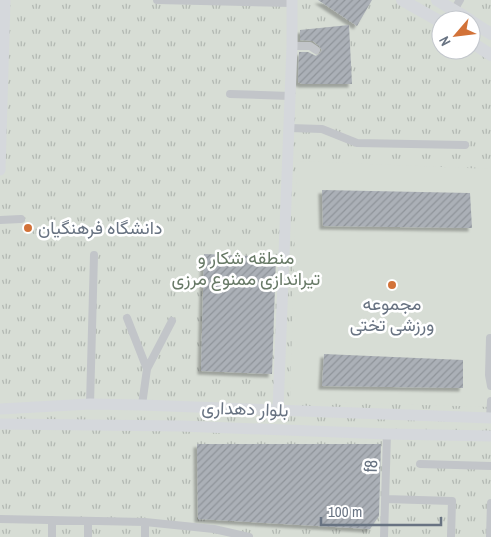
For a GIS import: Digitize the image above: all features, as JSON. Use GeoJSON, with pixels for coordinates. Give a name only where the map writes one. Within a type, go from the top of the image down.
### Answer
{"type":"FeatureCollection","features":[{"type":"Feature","properties":{"kind":"main road"},"geometry":{"type":"LineString","coordinates":[[0,170],[4,0]]}},
{"type":"Feature","properties":{"kind":"main road"},"geometry":{"type":"LineString","coordinates":[[402,0],[431,16]]}},
{"type":"Feature","properties":{"kind":"main road"},"geometry":{"type":"LineString","coordinates":[[428,14],[432,13],[435,9],[437,0],[453,10]]}},
{"type":"Feature","properties":{"kind":"main road"},"geometry":{"type":"LineString","coordinates":[[278,410],[292,46],[292,2]]}},
{"type":"Feature","properties":{"kind":"main road","name":"بلوار دهداری"},"geometry":{"type":"LineString","coordinates":[[0,409],[90,404],[157,405],[490,418]]}},
{"type":"Feature","properties":{"kind":"main road"},"geometry":{"type":"LineString","coordinates":[[156,426],[157,405]]}},
{"type":"Feature","properties":{"kind":"main road"},"geometry":{"type":"LineString","coordinates":[[180,406],[181,426]]}},
{"type":"Feature","properties":{"kind":"main road","name":"بلوار دهداری"},"geometry":{"type":"LineString","coordinates":[[0,424],[181,426],[491,436]]}},
{"type":"Feature","properties":{"kind":"street"},"geometry":{"type":"LineString","coordinates":[[157,0],[292,2]]}},
{"type":"Feature","properties":{"kind":"street"},"geometry":{"type":"LineString","coordinates":[[292,46],[310,46],[316,50]]}},
{"type":"Feature","properties":{"kind":"street"},"geometry":{"type":"LineString","coordinates":[[230,94],[290,96]]}},
{"type":"Feature","properties":{"kind":"street"},"geometry":{"type":"LineString","coordinates":[[288,128],[322,129],[357,143],[465,146]]}},
{"type":"Feature","properties":{"kind":"street"},"geometry":{"type":"LineString","coordinates":[[0,220],[21,219]]}},
{"type":"Feature","properties":{"kind":"street"},"geometry":{"type":"LineString","coordinates":[[90,404],[94,255]]}},
{"type":"Feature","properties":{"kind":"street"},"geometry":{"type":"LineString","coordinates":[[127,318],[147,369]]}},
{"type":"Feature","properties":{"kind":"street"},"geometry":{"type":"LineString","coordinates":[[142,405],[147,369],[172,321]]}},
{"type":"Feature","properties":{"kind":"street"},"geometry":{"type":"LineString","coordinates":[[490,338],[489,374],[491,386]]}},
{"type":"Feature","properties":{"kind":"street"},"geometry":{"type":"LineString","coordinates":[[490,418],[491,401]]}},
{"type":"Feature","properties":{"kind":"street","name":"f8"},"geometry":{"type":"LineString","coordinates":[[384,537],[387,434]]}},
{"type":"Feature","properties":{"kind":"street"},"geometry":{"type":"LineString","coordinates":[[420,464],[491,466]]}},
{"type":"Feature","properties":{"kind":"street"},"geometry":{"type":"LineString","coordinates":[[385,499],[452,501],[451,537]]}},
{"type":"Feature","properties":{"kind":"street"},"geometry":{"type":"LineString","coordinates":[[490,537],[491,503]]}},
{"type":"Feature","properties":{"kind":"street"},"geometry":{"type":"LineString","coordinates":[[0,519],[145,522],[249,537]]}},
{"type":"Feature","properties":{"kind":"street"},"geometry":{"type":"LineString","coordinates":[[52,520],[52,537]]}},
{"type":"Feature","properties":{"kind":"street"},"geometry":{"type":"LineString","coordinates":[[88,521],[88,537]]}},
{"type":"Feature","properties":{"kind":"street"},"geometry":{"type":"LineString","coordinates":[[145,522],[145,537]]}},
{"type":"Feature","properties":{"kind":"green space","name":"منطقه شکار و تیراندازی ممنوع مرزی"},"geometry":{"type":"Polygon","coordinates":[[[0,0],[491,0],[491,537],[0,537],[0,0]]]}},
{"type":"Feature","properties":{"kind":"green space","name":"مجموعه ورزشی تختی"},"geometry":{"type":"Polygon","coordinates":[[[297,161],[491,169],[491,407],[290,401],[297,161]]]}},
{"type":"Feature","properties":{"kind":"building"},"geometry":{"type":"Polygon","coordinates":[[[318,0],[372,0],[357,26],[318,0]]]}},
{"type":"Feature","properties":{"kind":"building"},"geometry":{"type":"Polygon","coordinates":[[[349,25],[352,84],[302,84],[298,82],[299,52],[308,52],[316,56],[322,50],[313,41],[300,40],[300,30],[349,25]]]}},
{"type":"Feature","properties":{"kind":"building"},"geometry":{"type":"Polygon","coordinates":[[[322,190],[470,193],[472,228],[323,226],[322,190]]]}},
{"type":"Feature","properties":{"kind":"building"},"geometry":{"type":"Polygon","coordinates":[[[204,254],[276,257],[272,374],[201,371],[204,254]]]}},
{"type":"Feature","properties":{"kind":"building"},"geometry":{"type":"Polygon","coordinates":[[[324,354],[463,360],[463,388],[322,386],[324,354]]]}},
{"type":"Feature","properties":{"kind":"building"},"geometry":{"type":"Polygon","coordinates":[[[197,444],[381,444],[379,516],[370,529],[198,519],[197,444]]]}},
{"type":"Feature","properties":{"kind":"place","name":"دانشگاه فرهنگیان"},"geometry":{"type":"Point","coordinates":[28,228]}},
{"type":"Feature","properties":{"kind":"place","name":"مجموعه ورزشی تختی"},"geometry":{"type":"Point","coordinates":[392,285]}}]}
